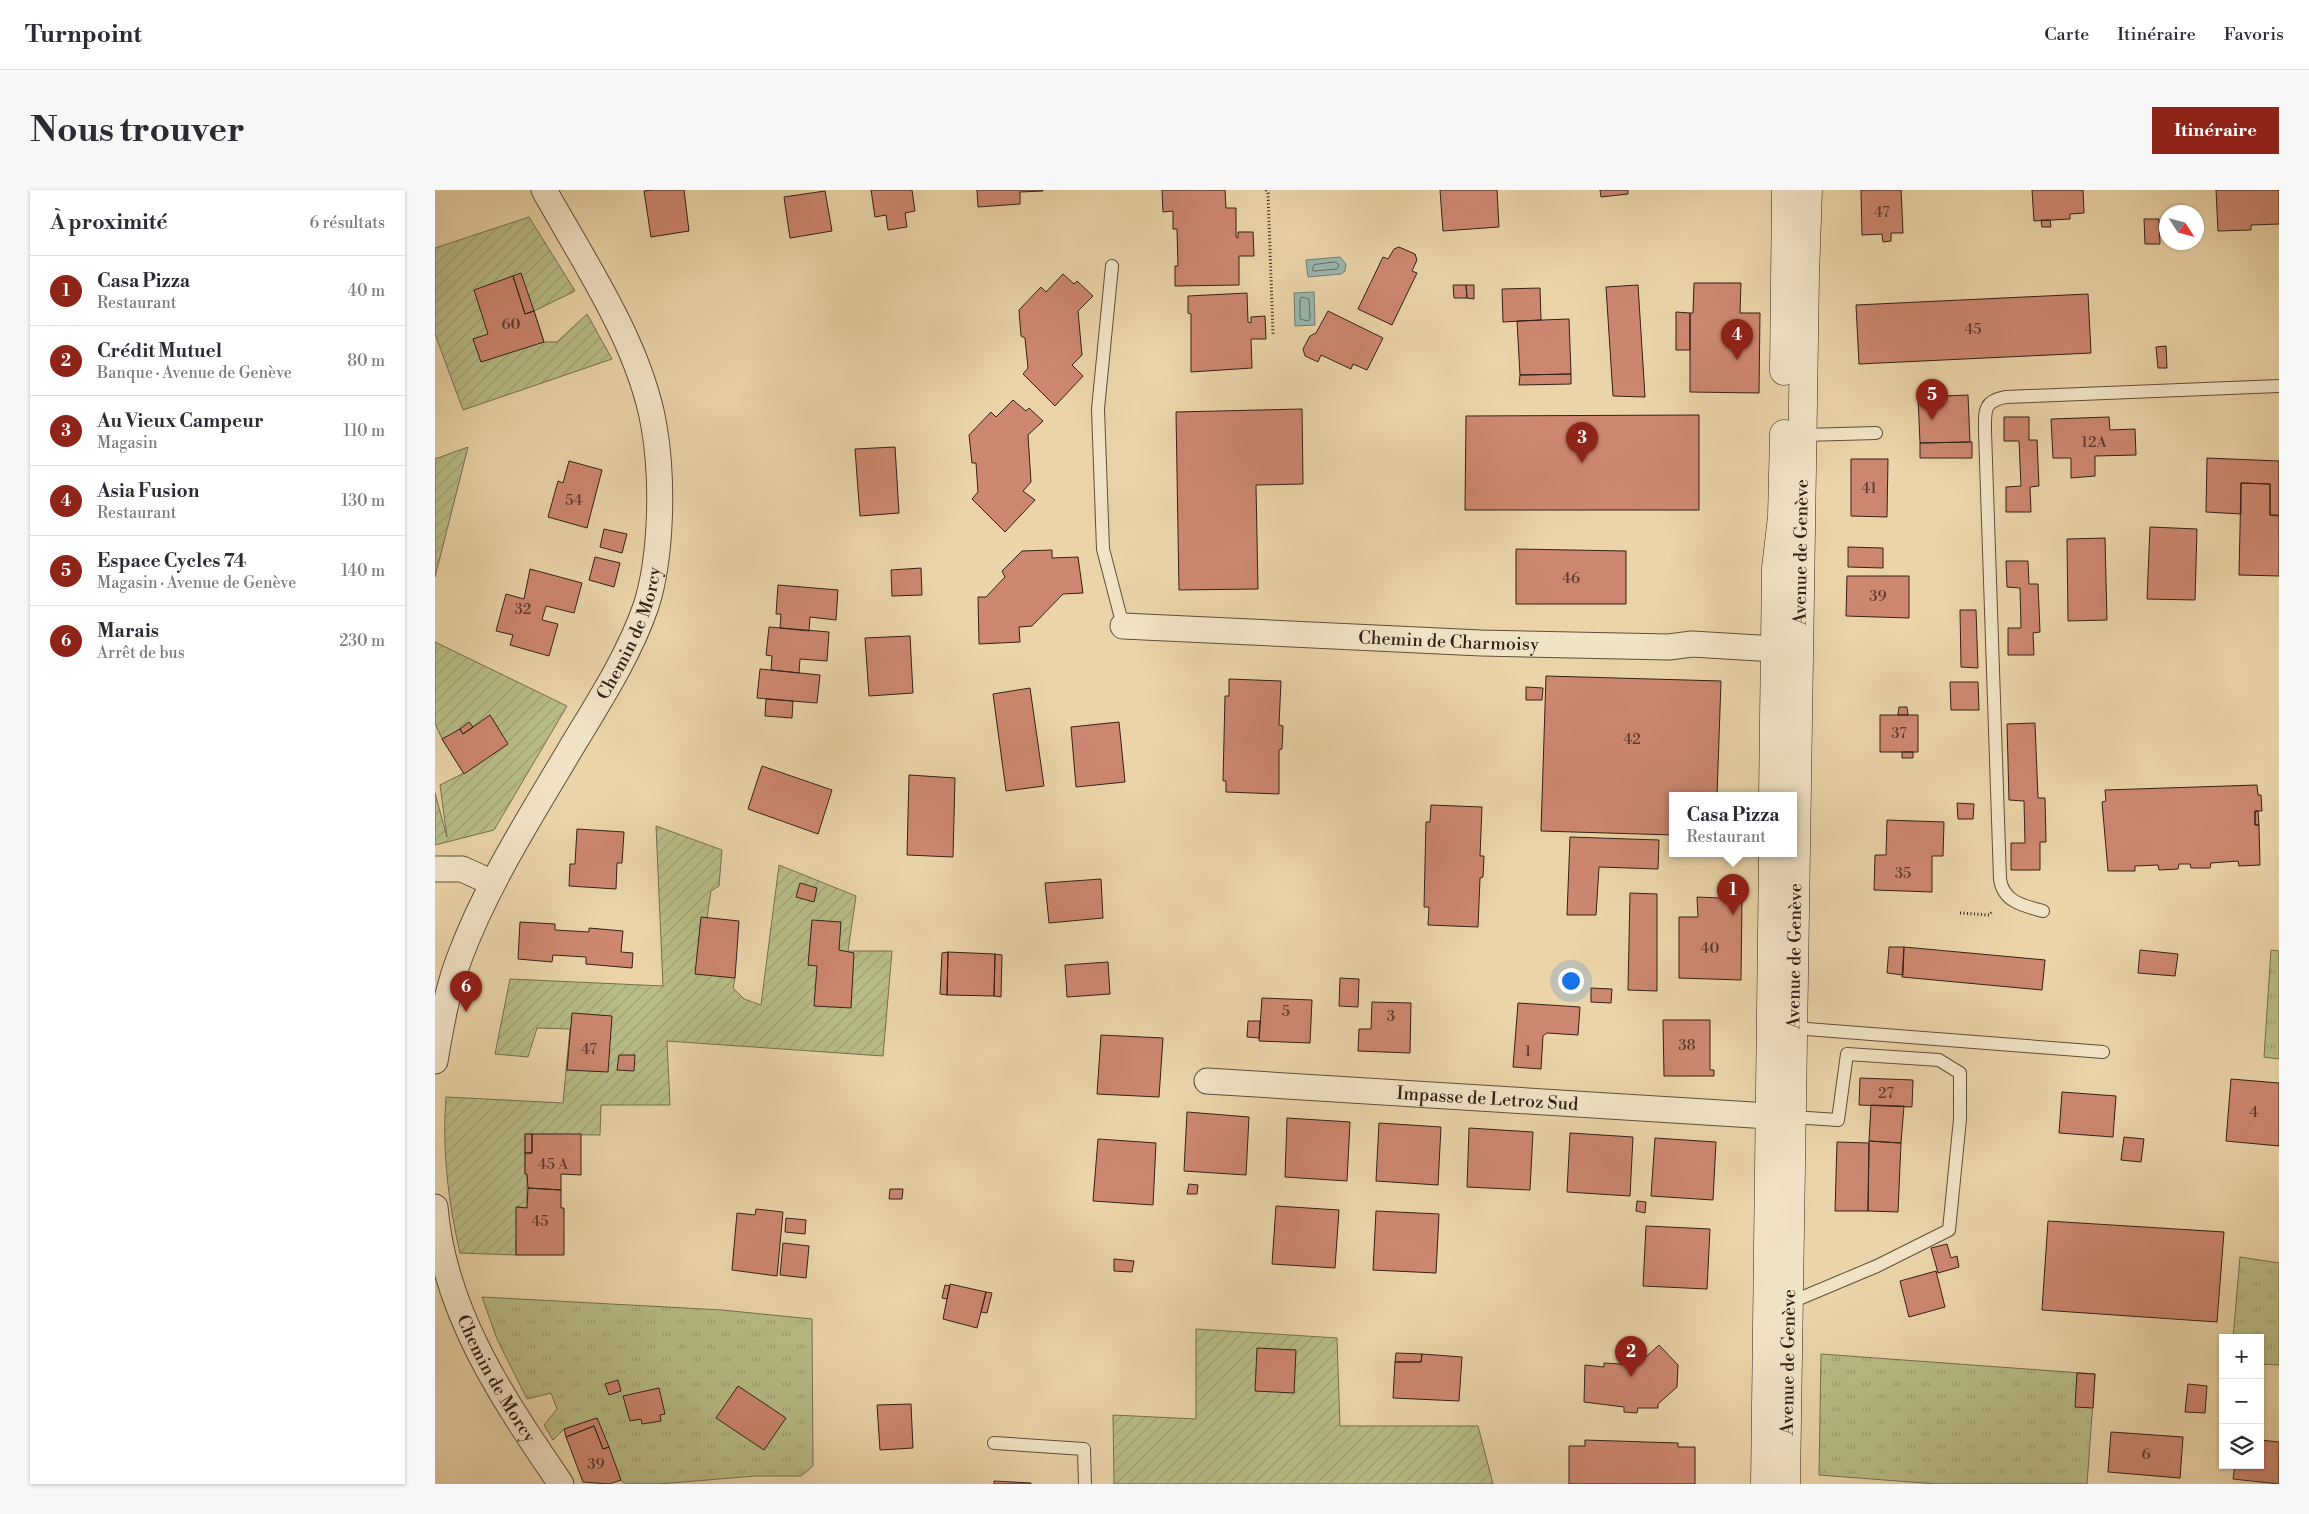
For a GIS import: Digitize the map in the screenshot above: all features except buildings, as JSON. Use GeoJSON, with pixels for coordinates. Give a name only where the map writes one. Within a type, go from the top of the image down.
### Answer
{"type":"FeatureCollection","features":[{"type":"Feature","properties":{"kind":"main road","name":"Avenue de Genève"},"geometry":{"type":"LineString","coordinates":[[1786,190],[1784,442],[1782,517],[1776,568],[1787,650],[1790,792]]}},
{"type":"Feature","properties":{"kind":"main road","name":"Avenue de Genève"},"geometry":{"type":"LineString","coordinates":[[1773,792],[1787,650],[1803,435],[1808,190]]}},
{"type":"Feature","properties":{"kind":"main road","name":"Avenue de Genève"},"geometry":{"type":"LineString","coordinates":[[1773,857],[1789,1303],[1786,1484]]}},
{"type":"Feature","properties":{"kind":"main road","name":"Avenue de Genève"},"geometry":{"type":"LineString","coordinates":[[1765,1484],[1781,1117],[1794,1028],[1791,857]]}},
{"type":"Feature","properties":{"kind":"street","name":"Chemin de Morcy"},"geometry":{"type":"LineString","coordinates":[[435,1061],[443,1015],[459,959],[493,883],[623,656],[645,606],[653,575],[660,509],[654,426],[638,371],[622,334],[544,190]]}},
{"type":"Feature","properties":{"kind":"street","name":"Chemin de Charmoisy"},"geometry":{"type":"LineString","coordinates":[[1123,626],[1481,643],[1669,647],[1692,644],[1787,650]]}},
{"type":"Feature","properties":{"kind":"street"},"geometry":{"type":"LineString","coordinates":[[435,869],[462,869],[493,883]]}},
{"type":"Feature","properties":{"kind":"street","name":"Impasse de Letroz Sud"},"geometry":{"type":"LineString","coordinates":[[1207,1081],[1781,1117]]}},
{"type":"Feature","properties":{"kind":"street","name":"Chemin de Morcy"},"geometry":{"type":"LineString","coordinates":[[435,1207],[442,1258],[475,1346],[509,1408],[561,1484]]}},
{"type":"Feature","properties":{"kind":"lane"},"geometry":{"type":"LineString","coordinates":[[1113,266],[1098,409],[1103,549],[1123,626]]}},
{"type":"Feature","properties":{"kind":"lane"},"geometry":{"type":"LineString","coordinates":[[2043,911],[2023,906],[2008,897],[2001,889],[1985,423],[1989,404],[1993,399],[2006,397],[2279,386]]}},
{"type":"Feature","properties":{"kind":"lane"},"geometry":{"type":"LineString","coordinates":[[1803,435],[1877,433]]}},
{"type":"Feature","properties":{"kind":"lane"},"geometry":{"type":"LineString","coordinates":[[1794,1028],[2103,1052]]}},
{"type":"Feature","properties":{"kind":"lane"},"geometry":{"type":"LineString","coordinates":[[1781,1117],[1838,1120],[1847,1054],[1939,1060],[1960,1073],[1960,1119],[1949,1230],[1877,1266],[1789,1303]]}},
{"type":"Feature","properties":{"kind":"lane"},"geometry":{"type":"LineString","coordinates":[[994,1443],[1084,1449],[1085,1484]]}},
{"type":"Feature","properties":{"kind":"path"},"geometry":{"type":"LineString","coordinates":[[1266,190],[1268,193],[1273,334]]}},
{"type":"Feature","properties":{"kind":"path"},"geometry":{"type":"LineString","coordinates":[[1960,913],[1989,915],[2008,897]]}},
{"type":"Feature","properties":{"kind":"green space"},"geometry":{"type":"Polygon","coordinates":[[[529,217],[575,291],[534,311],[544,342],[557,342],[587,314],[612,359],[463,410],[435,334],[435,248],[529,217]]]}},
{"type":"Feature","properties":{"kind":"green space"},"geometry":{"type":"Polygon","coordinates":[[[468,447],[435,577],[435,459],[468,447]]]}},
{"type":"Feature","properties":{"kind":"green space"},"geometry":{"type":"Polygon","coordinates":[[[435,642],[567,706],[494,830],[435,845],[435,793],[447,837],[440,785],[464,773],[442,739],[435,723],[435,642]]]}},
{"type":"Feature","properties":{"kind":"green space"},"geometry":{"type":"Polygon","coordinates":[[[656,826],[722,850],[719,886],[711,891],[707,918],[735,978],[733,988],[744,999],[761,1005],[779,865],[856,896],[848,951],[892,951],[883,1056],[667,1041],[670,1105],[601,1105],[600,1135],[525,1134],[527,1208],[517,1207],[516,1255],[460,1253],[447,1175],[446,1097],[563,1103],[570,1029],[537,1028],[528,1057],[495,1054],[510,979],[663,986],[656,826]]]}},
{"type":"Feature","properties":{"kind":"green space"},"geometry":{"type":"Polygon","coordinates":[[[2271,950],[2279,951],[2279,1059],[2264,1057],[2271,950]]]}},
{"type":"Feature","properties":{"kind":"green space"},"geometry":{"type":"Polygon","coordinates":[[[2240,1257],[2279,1263],[2279,1365],[2264,1364],[2264,1334],[2233,1334],[2240,1257]]]}},
{"type":"Feature","properties":{"kind":"green space"},"geometry":{"type":"Polygon","coordinates":[[[482,1297],[722,1310],[812,1319],[813,1466],[801,1476],[755,1476],[659,1484],[625,1484],[621,1480],[597,1418],[564,1429],[553,1440],[544,1425],[557,1409],[551,1393],[527,1399],[497,1339],[482,1297]]]}},
{"type":"Feature","properties":{"kind":"green space"},"geometry":{"type":"Polygon","coordinates":[[[1196,1329],[1337,1338],[1340,1426],[1478,1426],[1493,1484],[1114,1484],[1113,1415],[1196,1419],[1196,1329]]]}},
{"type":"Feature","properties":{"kind":"green space"},"geometry":{"type":"Polygon","coordinates":[[[1821,1354],[2095,1374],[2087,1484],[1937,1484],[1819,1475],[1821,1354]]]}},
{"type":"Feature","properties":{"kind":"water"},"geometry":{"type":"Polygon","coordinates":[[[1340,257],[1346,264],[1345,271],[1341,274],[1308,277],[1306,260],[1340,257]]]}},
{"type":"Feature","properties":{"kind":"water"},"geometry":{"type":"Polygon","coordinates":[[[1314,292],[1315,325],[1295,326],[1294,293],[1314,292]]]}},
{"type":"Feature","properties":{"kind":"place","name":"Asia Fusion"},"geometry":{"type":"Point","coordinates":[1737,360]}},
{"type":"Feature","properties":{"kind":"place","name":"Espace Cycles 74"},"geometry":{"type":"Point","coordinates":[1932,420]}},
{"type":"Feature","properties":{"kind":"place","name":"Au Vieux Campeur"},"geometry":{"type":"Point","coordinates":[1582,463]}},
{"type":"Feature","properties":{"kind":"place","name":"Casa Pizza"},"geometry":{"type":"Point","coordinates":[1733,915]}},
{"type":"Feature","properties":{"kind":"place","name":"Marais"},"geometry":{"type":"Point","coordinates":[466,1012]}},
{"type":"Feature","properties":{"kind":"place","name":"Crédit Mutuel"},"geometry":{"type":"Point","coordinates":[1631,1377]}}]}
